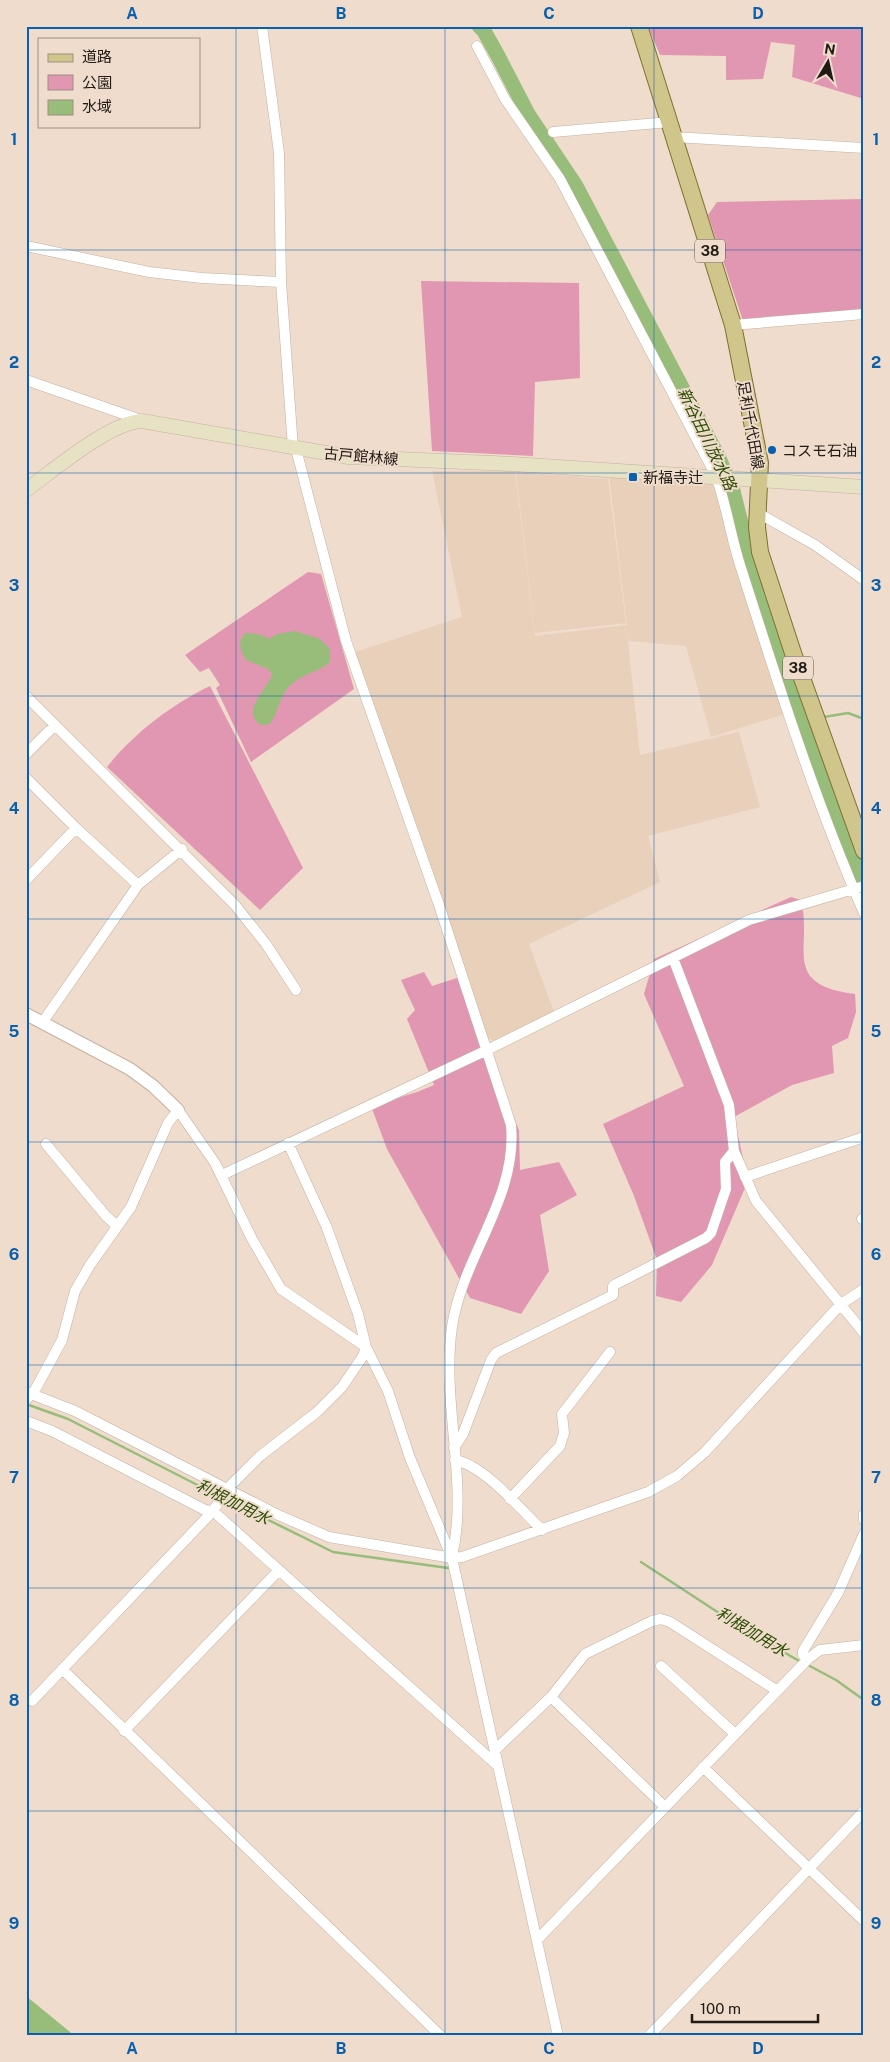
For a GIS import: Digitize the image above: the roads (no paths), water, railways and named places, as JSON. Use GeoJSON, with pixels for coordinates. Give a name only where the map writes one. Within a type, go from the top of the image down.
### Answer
{"type":"FeatureCollection","features":[{"type":"Feature","properties":{"kind":"main road","name":"足利千代田線"},"geometry":{"type":"LineString","coordinates":[[639,26],[733,325],[760,463],[758,539],[767,576],[864,851]]}},
{"type":"Feature","properties":{"kind":"main road","name":"古戸館林線"},"geometry":{"type":"LineString","coordinates":[[26,490],[88,445],[127,422],[142,420],[295,449],[374,459],[513,464],[760,480]]}},
{"type":"Feature","properties":{"kind":"main road"},"geometry":{"type":"LineString","coordinates":[[760,480],[864,487]]}},
{"type":"Feature","properties":{"kind":"street"},"geometry":{"type":"LineString","coordinates":[[262,26],[279,153],[281,282],[295,449],[346,641],[438,902],[485,1051],[511,1125],[513,1144],[508,1175],[460,1294],[452,1326],[450,1354],[456,1514],[452,1558]]}},
{"type":"Feature","properties":{"kind":"street"},"geometry":{"type":"LineString","coordinates":[[477,46],[505,99],[560,179],[718,477],[728,511],[740,566],[791,720],[830,831],[858,888],[864,913]]}},
{"type":"Feature","properties":{"kind":"street"},"geometry":{"type":"LineString","coordinates":[[553,132],[672,130],[864,148]]}},
{"type":"Feature","properties":{"kind":"street"},"geometry":{"type":"LineString","coordinates":[[26,246],[101,263],[167,275],[281,282]]}},
{"type":"Feature","properties":{"kind":"street"},"geometry":{"type":"LineString","coordinates":[[733,325],[864,314]]}},
{"type":"Feature","properties":{"kind":"street"},"geometry":{"type":"LineString","coordinates":[[26,380],[142,420]]}},
{"type":"Feature","properties":{"kind":"street"},"geometry":{"type":"LineString","coordinates":[[758,513],[815,545],[864,580]]}},
{"type":"Feature","properties":{"kind":"street"},"geometry":{"type":"LineString","coordinates":[[26,696],[182,849],[235,904],[266,944],[296,990]]}},
{"type":"Feature","properties":{"kind":"street"},"geometry":{"type":"LineString","coordinates":[[26,754],[55,725]]}},
{"type":"Feature","properties":{"kind":"street"},"geometry":{"type":"LineString","coordinates":[[26,778],[76,828],[138,885]]}},
{"type":"Feature","properties":{"kind":"street"},"geometry":{"type":"LineString","coordinates":[[26,880],[76,828]]}},
{"type":"Feature","properties":{"kind":"street"},"geometry":{"type":"LineString","coordinates":[[42,1023],[138,885],[182,849]]}},
{"type":"Feature","properties":{"kind":"street"},"geometry":{"type":"LineString","coordinates":[[222,1175],[485,1051],[749,920],[858,888]]}},
{"type":"Feature","properties":{"kind":"street"},"geometry":{"type":"LineString","coordinates":[[673,958],[729,1105],[734,1151],[756,1201],[864,1333]]}},
{"type":"Feature","properties":{"kind":"street"},"geometry":{"type":"LineString","coordinates":[[26,1014],[130,1069],[153,1086],[178,1110],[203,1143],[222,1175],[252,1239],[281,1290],[366,1347]]}},
{"type":"Feature","properties":{"kind":"street"},"geometry":{"type":"LineString","coordinates":[[178,1110],[168,1123],[130,1208],[90,1265],[75,1291],[62,1340],[28,1395],[75,1410],[223,1495],[276,1514],[329,1537],[452,1558],[468,1556],[648,1492],[687,1468],[705,1452],[842,1304],[864,1289]]}},
{"type":"Feature","properties":{"kind":"street"},"geometry":{"type":"LineString","coordinates":[[745,1177],[864,1137]]}},
{"type":"Feature","properties":{"kind":"street"},"geometry":{"type":"LineString","coordinates":[[288,1143],[328,1228],[358,1314],[366,1347],[388,1391],[410,1458],[452,1558],[558,2036]]}},
{"type":"Feature","properties":{"kind":"street"},"geometry":{"type":"LineString","coordinates":[[46,1144],[106,1216],[117,1226]]}},
{"type":"Feature","properties":{"kind":"street"},"geometry":{"type":"LineString","coordinates":[[454,1448],[463,1434],[491,1360],[496,1353],[613,1295],[616,1284],[706,1238],[711,1233],[726,1189],[725,1162],[734,1151]]}},
{"type":"Feature","properties":{"kind":"street"},"geometry":{"type":"LineString","coordinates":[[32,1701],[213,1511],[223,1495],[260,1456],[318,1412],[342,1387],[363,1356],[366,1347]]}},
{"type":"Feature","properties":{"kind":"street"},"geometry":{"type":"LineString","coordinates":[[510,1499],[560,1446],[564,1433],[562,1414],[610,1352]]}},
{"type":"Feature","properties":{"kind":"street"},"geometry":{"type":"LineString","coordinates":[[26,1421],[52,1432],[205,1510],[213,1511],[498,1766]]}},
{"type":"Feature","properties":{"kind":"street"},"geometry":{"type":"LineString","coordinates":[[455,1460],[464,1462],[481,1473],[542,1530]]}},
{"type":"Feature","properties":{"kind":"street"},"geometry":{"type":"LineString","coordinates":[[864,1514],[864,1520]]}},
{"type":"Feature","properties":{"kind":"street"},"geometry":{"type":"LineString","coordinates":[[808,1659],[803,1655],[802,1651],[838,1593],[864,1534]]}},
{"type":"Feature","properties":{"kind":"street"},"geometry":{"type":"LineString","coordinates":[[124,1731],[278,1571]]}},
{"type":"Feature","properties":{"kind":"street"},"geometry":{"type":"LineString","coordinates":[[495,1750],[551,1697],[585,1654],[643,1625],[661,1619],[670,1622],[776,1690]]}},
{"type":"Feature","properties":{"kind":"street"},"geometry":{"type":"LineString","coordinates":[[537,1940],[776,1690],[808,1659],[820,1650],[864,1645]]}},
{"type":"Feature","properties":{"kind":"street"},"geometry":{"type":"LineString","coordinates":[[661,1666],[735,1734]]}},
{"type":"Feature","properties":{"kind":"street"},"geometry":{"type":"LineString","coordinates":[[62,1669],[441,2036]]}},
{"type":"Feature","properties":{"kind":"street"},"geometry":{"type":"LineString","coordinates":[[551,1697],[665,1807]]}},
{"type":"Feature","properties":{"kind":"street"},"geometry":{"type":"LineString","coordinates":[[703,1767],[864,1921]]}},
{"type":"Feature","properties":{"kind":"street"},"geometry":{"type":"LineString","coordinates":[[649,2036],[808,1867],[864,1811]]}},
{"type":"Feature","properties":{"kind":"water"},"geometry":{"type":"Polygon","coordinates":[[[295,631],[320,639],[330,649],[330,662],[293,683],[282,697],[270,724],[261,725],[255,719],[253,713],[254,706],[272,674],[268,669],[246,660],[240,643],[242,636],[245,633],[257,634],[269,639],[277,634],[295,631]]]}},
{"type":"Feature","properties":{"kind":"water"},"geometry":{"type":"Polygon","coordinates":[[[26,1996],[75,2036],[26,2036],[26,1996]]]}},
{"type":"Feature","properties":{"kind":"waterway","name":"新谷田川放水路"},"geometry":{"type":"LineString","coordinates":[[479,26],[484,31],[498,56],[528,114],[576,186],[718,456],[733,491],[753,571],[813,754],[864,883]]}},
{"type":"Feature","properties":{"kind":"waterway"},"geometry":{"type":"LineString","coordinates":[[824,717],[848,713],[864,719]]}},
{"type":"Feature","properties":{"kind":"waterway","name":"利根加用水"},"geometry":{"type":"LineString","coordinates":[[26,1404],[68,1419],[219,1496]]}},
{"type":"Feature","properties":{"kind":"waterway","name":"利根加用水"},"geometry":{"type":"LineString","coordinates":[[224,1498],[333,1552],[448,1568]]}},
{"type":"Feature","properties":{"kind":"waterway","name":"利根加用水"},"geometry":{"type":"LineString","coordinates":[[641,1562],[745,1630],[801,1662]]}},
{"type":"Feature","properties":{"kind":"waterway","name":"利根加用水"},"geometry":{"type":"LineString","coordinates":[[806,1664],[836,1680],[864,1700]]}},
{"type":"Feature","properties":{"kind":"place","name":"コスモ石油"},"geometry":{"type":"Point","coordinates":[772,450]}},
{"type":"Feature","properties":{"kind":"place","name":"新福寺辻"},"geometry":{"type":"Point","coordinates":[633,477]}}]}
